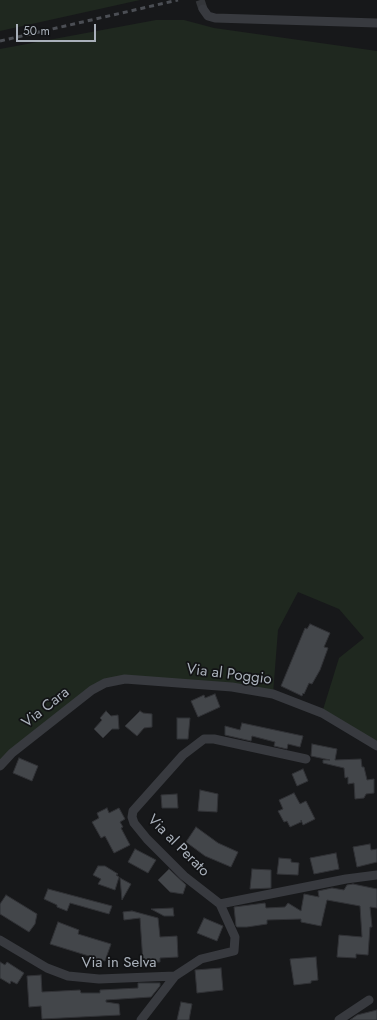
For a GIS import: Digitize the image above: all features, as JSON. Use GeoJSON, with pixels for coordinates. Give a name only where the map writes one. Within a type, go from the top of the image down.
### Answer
{"type":"FeatureCollection","features":[{"type":"Feature","properties":{"kind":"street"},"geometry":{"type":"LineString","coordinates":[[203,9],[208,16],[215,18],[377,23]]}},
{"type":"Feature","properties":{"kind":"street","name":"Via al Poggio"},"geometry":{"type":"LineString","coordinates":[[92,690],[105,683],[125,679],[232,687],[273,694],[322,713],[377,746]]}},
{"type":"Feature","properties":{"kind":"street","name":"Via Cara"},"geometry":{"type":"LineString","coordinates":[[0,766],[12,753],[92,690]]}},
{"type":"Feature","properties":{"kind":"street","name":"Via al Perato"},"geometry":{"type":"LineString","coordinates":[[141,1020],[175,976],[201,959],[234,951],[235,937],[220,904],[184,876],[147,839],[134,823],[132,817],[133,811],[183,755],[204,738],[306,759]]}},
{"type":"Feature","properties":{"kind":"street"},"geometry":{"type":"LineString","coordinates":[[220,904],[346,879],[377,875]]}},
{"type":"Feature","properties":{"kind":"street","name":"Via in Selva"},"geometry":{"type":"LineString","coordinates":[[0,940],[47,968],[68,976],[99,979],[175,976]]}},
{"type":"Feature","properties":{"kind":"street"},"geometry":{"type":"LineString","coordinates":[[339,1020],[369,1000]]}},
{"type":"Feature","properties":{"kind":"shaded area"},"geometry":{"type":"Polygon","coordinates":[[[0,0],[140,0],[0,31],[0,0]]]}},
{"type":"Feature","properties":{"kind":"shaded area"},"geometry":{"type":"Polygon","coordinates":[[[156,20],[184,20],[214,28],[377,51],[377,746],[322,713],[339,658],[364,638],[339,609],[298,592],[278,630],[273,694],[179,683],[105,683],[0,766],[0,49],[156,20]]]}},
{"type":"Feature","properties":{"kind":"building"},"geometry":{"type":"Polygon","coordinates":[[[310,624],[330,633],[324,647],[328,648],[320,670],[312,684],[309,683],[302,696],[281,686],[305,628],[307,629],[310,624]]]}},
{"type":"Feature","properties":{"kind":"building"},"geometry":{"type":"Polygon","coordinates":[[[215,694],[220,707],[198,717],[191,701],[204,695],[205,698],[215,694]]]}},
{"type":"Feature","properties":{"kind":"building"},"geometry":{"type":"Polygon","coordinates":[[[106,711],[111,716],[118,715],[119,729],[112,729],[103,738],[94,729],[102,720],[100,718],[106,711]]]}},
{"type":"Feature","properties":{"kind":"building"},"geometry":{"type":"Polygon","coordinates":[[[140,711],[143,713],[152,714],[152,727],[144,728],[137,736],[125,726],[140,711]]]}},
{"type":"Feature","properties":{"kind":"building"},"geometry":{"type":"Polygon","coordinates":[[[177,718],[190,718],[188,739],[177,739],[177,718]]]}},
{"type":"Feature","properties":{"kind":"building"},"geometry":{"type":"Polygon","coordinates":[[[242,723],[303,736],[300,747],[288,744],[287,749],[274,746],[275,742],[252,736],[251,741],[225,735],[225,726],[240,730],[242,723]]]}},
{"type":"Feature","properties":{"kind":"building"},"geometry":{"type":"Polygon","coordinates":[[[312,744],[337,749],[335,760],[361,759],[362,767],[364,767],[367,780],[374,779],[374,793],[366,794],[364,798],[355,799],[354,783],[348,784],[348,777],[345,778],[344,768],[323,763],[323,760],[330,760],[311,756],[312,744]]]}},
{"type":"Feature","properties":{"kind":"building"},"geometry":{"type":"Polygon","coordinates":[[[19,758],[38,766],[32,781],[13,773],[19,758]]]}},
{"type":"Feature","properties":{"kind":"building"},"geometry":{"type":"Polygon","coordinates":[[[303,769],[308,781],[297,786],[292,774],[303,769]]]}},
{"type":"Feature","properties":{"kind":"building"},"geometry":{"type":"Polygon","coordinates":[[[200,790],[218,794],[217,812],[198,811],[200,790]]]}},
{"type":"Feature","properties":{"kind":"building"},"geometry":{"type":"Polygon","coordinates":[[[294,793],[300,804],[306,801],[315,819],[303,825],[301,820],[301,822],[290,827],[287,821],[284,822],[278,811],[283,809],[279,800],[294,793]]]}},
{"type":"Feature","properties":{"kind":"building"},"geometry":{"type":"Polygon","coordinates":[[[177,794],[178,808],[162,808],[161,795],[177,794]]]}},
{"type":"Feature","properties":{"kind":"building"},"geometry":{"type":"Polygon","coordinates":[[[107,808],[109,813],[119,808],[125,819],[120,822],[123,827],[121,828],[130,845],[114,853],[105,836],[101,838],[92,822],[99,818],[97,813],[107,808]]]}},
{"type":"Feature","properties":{"kind":"building"},"geometry":{"type":"Polygon","coordinates":[[[196,827],[218,843],[238,852],[231,867],[205,856],[186,842],[196,827]]]}},
{"type":"Feature","properties":{"kind":"building"},"geometry":{"type":"Polygon","coordinates":[[[370,844],[371,850],[377,849],[377,862],[357,867],[353,847],[370,844]]]}},
{"type":"Feature","properties":{"kind":"building"},"geometry":{"type":"Polygon","coordinates":[[[135,849],[156,860],[148,873],[128,862],[135,849]]]}},
{"type":"Feature","properties":{"kind":"building"},"geometry":{"type":"Polygon","coordinates":[[[336,853],[339,869],[314,874],[310,858],[336,853]]]}},
{"type":"Feature","properties":{"kind":"building"},"geometry":{"type":"Polygon","coordinates":[[[279,858],[291,859],[291,862],[299,863],[298,875],[277,874],[279,858]]]}},
{"type":"Feature","properties":{"kind":"building"},"geometry":{"type":"Polygon","coordinates":[[[98,866],[105,866],[118,874],[116,875],[119,877],[115,890],[98,884],[101,879],[93,875],[98,866]]]}},
{"type":"Feature","properties":{"kind":"building"},"geometry":{"type":"Polygon","coordinates":[[[169,869],[186,885],[183,894],[170,892],[158,880],[169,869]]]}},
{"type":"Feature","properties":{"kind":"building"},"geometry":{"type":"Polygon","coordinates":[[[252,869],[271,870],[271,888],[250,889],[252,869]]]}},
{"type":"Feature","properties":{"kind":"building"},"geometry":{"type":"Polygon","coordinates":[[[120,878],[131,884],[122,900],[120,878]]]}},
{"type":"Feature","properties":{"kind":"building"},"geometry":{"type":"Polygon","coordinates":[[[353,884],[377,889],[377,908],[370,907],[372,927],[370,927],[368,955],[356,954],[356,958],[337,957],[339,935],[362,937],[360,906],[327,900],[321,926],[301,922],[301,919],[267,920],[267,924],[247,927],[236,926],[234,907],[265,903],[266,908],[285,907],[288,903],[301,911],[304,894],[319,897],[318,891],[332,888],[344,890],[347,885],[353,884]]]}},
{"type":"Feature","properties":{"kind":"building"},"geometry":{"type":"Polygon","coordinates":[[[48,889],[112,906],[109,914],[70,903],[67,911],[44,899],[48,889]]]}},
{"type":"Feature","properties":{"kind":"building"},"geometry":{"type":"Polygon","coordinates":[[[6,895],[37,914],[35,924],[29,932],[0,914],[0,904],[6,895]]]}},
{"type":"Feature","properties":{"kind":"building"},"geometry":{"type":"Polygon","coordinates":[[[173,908],[174,916],[164,916],[151,909],[173,908]]]}},
{"type":"Feature","properties":{"kind":"building"},"geometry":{"type":"Polygon","coordinates":[[[132,911],[158,918],[160,937],[177,936],[178,957],[160,958],[160,962],[143,963],[140,918],[124,920],[123,912],[132,911]]]}},
{"type":"Feature","properties":{"kind":"building"},"geometry":{"type":"Polygon","coordinates":[[[204,918],[223,926],[217,941],[197,933],[204,918]]]}},
{"type":"Feature","properties":{"kind":"building"},"geometry":{"type":"Polygon","coordinates":[[[58,922],[79,930],[78,934],[111,944],[105,961],[50,944],[58,922]]]}},
{"type":"Feature","properties":{"kind":"building"},"geometry":{"type":"Polygon","coordinates":[[[316,957],[318,980],[311,981],[311,983],[294,985],[290,959],[316,957]]]}},
{"type":"Feature","properties":{"kind":"building"},"geometry":{"type":"Polygon","coordinates":[[[0,962],[5,965],[7,962],[24,973],[17,984],[11,981],[10,984],[0,978],[0,962]]]}},
{"type":"Feature","properties":{"kind":"building"},"geometry":{"type":"Polygon","coordinates":[[[221,968],[223,990],[197,993],[195,970],[221,968]]]}},
{"type":"Feature","properties":{"kind":"building"},"geometry":{"type":"Polygon","coordinates":[[[41,975],[42,992],[80,990],[81,993],[100,993],[100,990],[138,988],[138,983],[160,983],[160,986],[151,997],[106,1000],[106,1002],[119,1004],[120,1015],[42,1019],[41,1006],[29,1007],[27,976],[41,975]]]}},
{"type":"Feature","properties":{"kind":"building"},"geometry":{"type":"Polygon","coordinates":[[[181,1002],[192,1004],[189,1020],[177,1020],[181,1002]]]}},
{"type":"Feature","properties":{"kind":"building"},"geometry":{"type":"Polygon","coordinates":[[[377,1010],[377,1020],[350,1020],[357,1015],[377,1010]]]}},
{"type":"Feature","properties":{"kind":"tunnel"},"geometry":{"type":"LineString","coordinates":[[200,0],[203,9]]}},
{"type":"Feature","properties":{"kind":"railway"},"geometry":{"type":"LineString","coordinates":[[0,41],[178,0]]}}]}
